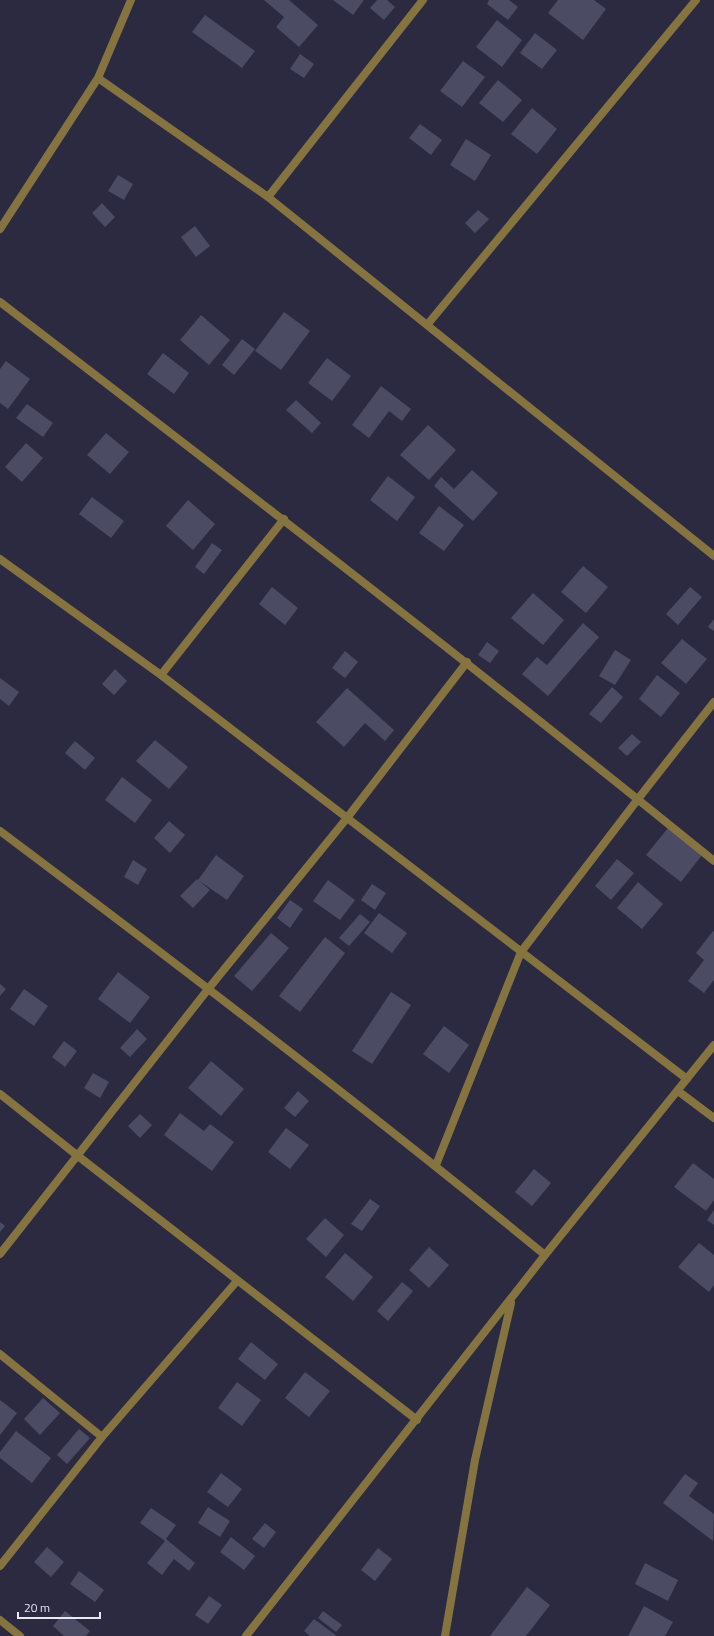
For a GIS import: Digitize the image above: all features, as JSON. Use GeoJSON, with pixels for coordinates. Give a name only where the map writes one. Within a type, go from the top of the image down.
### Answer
{"type":"FeatureCollection","features":[{"type":"Feature","properties":{"kind":"street"},"geometry":{"type":"LineString","coordinates":[[0,229],[98,78],[131,0]]}},
{"type":"Feature","properties":{"kind":"street"},"geometry":{"type":"LineString","coordinates":[[268,196],[423,0]]}},
{"type":"Feature","properties":{"kind":"street"},"geometry":{"type":"LineString","coordinates":[[427,325],[696,0]]}},
{"type":"Feature","properties":{"kind":"street"},"geometry":{"type":"LineString","coordinates":[[98,78],[268,196],[714,556]]}},
{"type":"Feature","properties":{"kind":"street"},"geometry":{"type":"LineString","coordinates":[[0,302],[467,662],[714,861]]}},
{"type":"Feature","properties":{"kind":"street"},"geometry":{"type":"LineString","coordinates":[[161,675],[284,520]]}},
{"type":"Feature","properties":{"kind":"street"},"geometry":{"type":"LineString","coordinates":[[0,559],[161,675],[688,1079]]}},
{"type":"Feature","properties":{"kind":"street"},"geometry":{"type":"LineString","coordinates":[[0,1254],[209,988],[347,818],[467,662]]}},
{"type":"Feature","properties":{"kind":"street"},"geometry":{"type":"LineString","coordinates":[[436,1165],[521,952],[714,702]]}},
{"type":"Feature","properties":{"kind":"street"},"geometry":{"type":"LineString","coordinates":[[0,831],[209,988],[436,1165],[546,1255]]}},
{"type":"Feature","properties":{"kind":"street"},"geometry":{"type":"LineString","coordinates":[[246,1636],[546,1255],[714,1045]]}},
{"type":"Feature","properties":{"kind":"street"},"geometry":{"type":"LineString","coordinates":[[678,1091],[714,1118]]}},
{"type":"Feature","properties":{"kind":"street"},"geometry":{"type":"LineString","coordinates":[[0,1094],[416,1420]]}},
{"type":"Feature","properties":{"kind":"street"},"geometry":{"type":"LineString","coordinates":[[0,1566],[102,1437],[237,1281]]}},
{"type":"Feature","properties":{"kind":"street"},"geometry":{"type":"LineString","coordinates":[[445,1636],[475,1460],[511,1300]]}},
{"type":"Feature","properties":{"kind":"street"},"geometry":{"type":"LineString","coordinates":[[0,1354],[102,1437]]}},
{"type":"Feature","properties":{"kind":"street"},"geometry":{"type":"LineString","coordinates":[[0,1620],[20,1636]]}},
{"type":"Feature","properties":{"kind":"building"},"geometry":{"type":"Polygon","coordinates":[[[264,0],[289,0],[318,25],[299,47],[276,27],[284,17],[264,0]]]}},
{"type":"Feature","properties":{"kind":"building"},"geometry":{"type":"Polygon","coordinates":[[[333,0],[364,0],[353,15],[333,0]]]}},
{"type":"Feature","properties":{"kind":"building"},"geometry":{"type":"Polygon","coordinates":[[[377,0],[387,0],[395,7],[384,20],[370,8],[377,0]]]}},
{"type":"Feature","properties":{"kind":"building"},"geometry":{"type":"Polygon","coordinates":[[[489,0],[509,0],[518,7],[508,20],[487,4],[489,0]]]}},
{"type":"Feature","properties":{"kind":"building"},"geometry":{"type":"Polygon","coordinates":[[[558,0],[594,0],[606,9],[583,40],[548,13],[558,0]]]}},
{"type":"Feature","properties":{"kind":"building"},"geometry":{"type":"Polygon","coordinates":[[[205,15],[255,51],[242,68],[192,32],[205,15]]]}},
{"type":"Feature","properties":{"kind":"building"},"geometry":{"type":"Polygon","coordinates":[[[497,20],[522,40],[502,67],[476,47],[497,20]]]}},
{"type":"Feature","properties":{"kind":"building"},"geometry":{"type":"Polygon","coordinates":[[[535,33],[557,50],[542,69],[520,53],[535,33]]]}},
{"type":"Feature","properties":{"kind":"building"},"geometry":{"type":"Polygon","coordinates":[[[300,54],[314,64],[304,78],[290,69],[300,54]]]}},
{"type":"Feature","properties":{"kind":"building"},"geometry":{"type":"Polygon","coordinates":[[[463,61],[485,77],[462,107],[440,91],[463,61]]]}},
{"type":"Feature","properties":{"kind":"building"},"geometry":{"type":"Polygon","coordinates":[[[498,80],[522,100],[503,122],[479,103],[498,80]]]}},
{"type":"Feature","properties":{"kind":"building"},"geometry":{"type":"Polygon","coordinates":[[[532,108],[557,129],[537,154],[511,134],[532,108]]]}},
{"type":"Feature","properties":{"kind":"building"},"geometry":{"type":"Polygon","coordinates":[[[420,124],[442,140],[431,155],[409,138],[420,124]]]}},
{"type":"Feature","properties":{"kind":"building"},"geometry":{"type":"Polygon","coordinates":[[[466,139],[491,155],[475,181],[450,165],[466,139]]]}},
{"type":"Feature","properties":{"kind":"building"},"geometry":{"type":"Polygon","coordinates":[[[118,175],[133,184],[124,200],[108,191],[118,175]]]}},
{"type":"Feature","properties":{"kind":"building"},"geometry":{"type":"Polygon","coordinates":[[[102,203],[115,217],[105,227],[92,213],[102,203]]]}},
{"type":"Feature","properties":{"kind":"building"},"geometry":{"type":"Polygon","coordinates":[[[478,210],[489,219],[475,233],[465,223],[478,210]]]}},
{"type":"Feature","properties":{"kind":"building"},"geometry":{"type":"Polygon","coordinates":[[[195,226],[210,246],[196,257],[181,237],[195,226]]]}},
{"type":"Feature","properties":{"kind":"building"},"geometry":{"type":"Polygon","coordinates":[[[284,312],[310,331],[281,370],[255,351],[284,312]]]}},
{"type":"Feature","properties":{"kind":"building"},"geometry":{"type":"Polygon","coordinates":[[[201,315],[230,340],[209,365],[180,340],[201,315]]]}},
{"type":"Feature","properties":{"kind":"building"},"geometry":{"type":"Polygon","coordinates":[[[242,339],[255,349],[234,375],[222,365],[242,339]]]}},
{"type":"Feature","properties":{"kind":"building"},"geometry":{"type":"Polygon","coordinates":[[[163,353],[189,373],[174,394],[147,374],[163,353]]]}},
{"type":"Feature","properties":{"kind":"building"},"geometry":{"type":"Polygon","coordinates":[[[327,358],[351,376],[332,401],[308,383],[327,358]]]}},
{"type":"Feature","properties":{"kind":"building"},"geometry":{"type":"Polygon","coordinates":[[[6,361],[30,379],[8,409],[0,403],[0,369],[6,361]]]}},
{"type":"Feature","properties":{"kind":"building"},"geometry":{"type":"Polygon","coordinates":[[[381,386],[411,409],[402,421],[389,411],[369,438],[352,425],[381,386]]]}},
{"type":"Feature","properties":{"kind":"building"},"geometry":{"type":"Polygon","coordinates":[[[296,400],[321,423],[312,433],[286,410],[296,400]]]}},
{"type":"Feature","properties":{"kind":"building"},"geometry":{"type":"Polygon","coordinates":[[[27,404],[53,423],[43,437],[16,418],[27,404]]]}},
{"type":"Feature","properties":{"kind":"building"},"geometry":{"type":"Polygon","coordinates":[[[428,425],[456,450],[429,480],[400,455],[428,425]]]}},
{"type":"Feature","properties":{"kind":"building"},"geometry":{"type":"Polygon","coordinates":[[[106,433],[129,452],[110,474],[87,455],[106,433]]]}},
{"type":"Feature","properties":{"kind":"building"},"geometry":{"type":"Polygon","coordinates":[[[26,443],[43,458],[22,482],[5,467],[26,443]]]}},
{"type":"Feature","properties":{"kind":"building"},"geometry":{"type":"Polygon","coordinates":[[[472,470],[498,493],[473,521],[434,486],[441,477],[454,489],[472,470]]]}},
{"type":"Feature","properties":{"kind":"building"},"geometry":{"type":"Polygon","coordinates":[[[388,476],[415,497],[397,521],[370,500],[388,476]]]}},
{"type":"Feature","properties":{"kind":"building"},"geometry":{"type":"Polygon","coordinates":[[[92,497],[124,521],[111,538],[79,514],[92,497]]]}},
{"type":"Feature","properties":{"kind":"building"},"geometry":{"type":"Polygon","coordinates":[[[188,500],[215,524],[193,550],[166,526],[188,500]]]}},
{"type":"Feature","properties":{"kind":"building"},"geometry":{"type":"Polygon","coordinates":[[[439,506],[464,525],[444,551],[419,533],[439,506]]]}},
{"type":"Feature","properties":{"kind":"building"},"geometry":{"type":"Polygon","coordinates":[[[212,543],[222,550],[204,574],[195,567],[212,543]]]}},
{"type":"Feature","properties":{"kind":"building"},"geometry":{"type":"Polygon","coordinates":[[[583,566],[608,587],[586,613],[561,592],[583,566]]]}},
{"type":"Feature","properties":{"kind":"building"},"geometry":{"type":"Polygon","coordinates":[[[272,587],[298,608],[285,625],[259,604],[272,587]]]}},
{"type":"Feature","properties":{"kind":"building"},"geometry":{"type":"Polygon","coordinates":[[[690,587],[702,597],[678,625],[666,614],[690,587]]]}},
{"type":"Feature","properties":{"kind":"building"},"geometry":{"type":"Polygon","coordinates":[[[533,593],[564,620],[543,645],[511,618],[533,593]]]}},
{"type":"Feature","properties":{"kind":"building"},"geometry":{"type":"Polygon","coordinates":[[[714,619],[714,631],[708,627],[714,619]]]}},
{"type":"Feature","properties":{"kind":"building"},"geometry":{"type":"Polygon","coordinates":[[[583,623],[599,637],[548,696],[522,674],[537,657],[547,665],[583,623]]]}},
{"type":"Feature","properties":{"kind":"building"},"geometry":{"type":"Polygon","coordinates":[[[682,639],[707,659],[686,684],[661,663],[682,639]]]}},
{"type":"Feature","properties":{"kind":"building"},"geometry":{"type":"Polygon","coordinates":[[[487,642],[499,651],[490,663],[478,655],[487,642]]]}},
{"type":"Feature","properties":{"kind":"building"},"geometry":{"type":"Polygon","coordinates":[[[615,650],[631,660],[615,685],[599,676],[615,650]]]}},
{"type":"Feature","properties":{"kind":"building"},"geometry":{"type":"Polygon","coordinates":[[[345,651],[358,662],[345,678],[332,668],[345,651]]]}},
{"type":"Feature","properties":{"kind":"building"},"geometry":{"type":"Polygon","coordinates":[[[115,669],[127,681],[114,695],[102,684],[115,669]]]}},
{"type":"Feature","properties":{"kind":"building"},"geometry":{"type":"Polygon","coordinates":[[[657,675],[680,693],[661,717],[639,699],[657,675]]]}},
{"type":"Feature","properties":{"kind":"building"},"geometry":{"type":"Polygon","coordinates":[[[0,678],[19,692],[9,706],[0,699],[0,678]]]}},
{"type":"Feature","properties":{"kind":"building"},"geometry":{"type":"Polygon","coordinates":[[[612,687],[623,697],[601,723],[589,714],[612,687]]]}},
{"type":"Feature","properties":{"kind":"building"},"geometry":{"type":"Polygon","coordinates":[[[347,688],[394,730],[385,741],[365,723],[344,747],[316,722],[347,688]]]}},
{"type":"Feature","properties":{"kind":"building"},"geometry":{"type":"Polygon","coordinates":[[[632,734],[641,742],[627,756],[618,748],[632,734]]]}},
{"type":"Feature","properties":{"kind":"building"},"geometry":{"type":"Polygon","coordinates":[[[155,740],[188,767],[169,789],[136,761],[155,740]]]}},
{"type":"Feature","properties":{"kind":"building"},"geometry":{"type":"Polygon","coordinates":[[[75,741],[95,758],[85,770],[65,753],[75,741]]]}},
{"type":"Feature","properties":{"kind":"building"},"geometry":{"type":"Polygon","coordinates":[[[122,777],[152,800],[135,823],[105,800],[122,777]]]}},
{"type":"Feature","properties":{"kind":"building"},"geometry":{"type":"Polygon","coordinates":[[[169,821],[185,835],[170,853],[154,838],[169,821]]]}},
{"type":"Feature","properties":{"kind":"building"},"geometry":{"type":"Polygon","coordinates":[[[668,828],[702,855],[681,882],[646,855],[668,828]]]}},
{"type":"Feature","properties":{"kind":"building"},"geometry":{"type":"Polygon","coordinates":[[[216,855],[244,876],[227,900],[198,880],[216,855]]]}},
{"type":"Feature","properties":{"kind":"building"},"geometry":{"type":"Polygon","coordinates":[[[617,859],[634,873],[611,900],[595,886],[617,859]]]}},
{"type":"Feature","properties":{"kind":"building"},"geometry":{"type":"Polygon","coordinates":[[[133,860],[147,869],[138,885],[124,877],[133,860]]]}},
{"type":"Feature","properties":{"kind":"building"},"geometry":{"type":"Polygon","coordinates":[[[197,879],[210,890],[193,908],[180,896],[197,879]]]}},
{"type":"Feature","properties":{"kind":"building"},"geometry":{"type":"Polygon","coordinates":[[[328,880],[355,900],[340,920],[313,901],[328,880]]]}},
{"type":"Feature","properties":{"kind":"building"},"geometry":{"type":"Polygon","coordinates":[[[638,882],[663,904],[642,929],[617,908],[638,882]]]}},
{"type":"Feature","properties":{"kind":"building"},"geometry":{"type":"Polygon","coordinates":[[[372,884],[386,893],[375,910],[361,900],[372,884]]]}},
{"type":"Feature","properties":{"kind":"building"},"geometry":{"type":"Polygon","coordinates":[[[290,900],[303,909],[290,928],[277,918],[290,900]]]}},
{"type":"Feature","properties":{"kind":"building"},"geometry":{"type":"Polygon","coordinates":[[[379,913],[407,933],[392,953],[364,933],[379,913]]]}},
{"type":"Feature","properties":{"kind":"building"},"geometry":{"type":"Polygon","coordinates":[[[360,914],[370,922],[349,946],[339,938],[360,914]]]}},
{"type":"Feature","properties":{"kind":"building"},"geometry":{"type":"Polygon","coordinates":[[[713,931],[714,980],[704,993],[688,981],[704,960],[696,953],[713,931]]]}},
{"type":"Feature","properties":{"kind":"building"},"geometry":{"type":"Polygon","coordinates":[[[271,933],[289,948],[252,991],[234,976],[271,933]]]}},
{"type":"Feature","properties":{"kind":"building"},"geometry":{"type":"Polygon","coordinates":[[[325,937],[345,953],[300,1012],[279,996],[325,937]]]}},
{"type":"Feature","properties":{"kind":"building"},"geometry":{"type":"Polygon","coordinates":[[[118,972],[150,997],[130,1023],[98,999],[118,972]]]}},
{"type":"Feature","properties":{"kind":"building"},"geometry":{"type":"Polygon","coordinates":[[[0,984],[6,989],[0,996],[0,984]]]}},
{"type":"Feature","properties":{"kind":"building"},"geometry":{"type":"Polygon","coordinates":[[[24,989],[48,1006],[34,1026],[10,1009],[24,989]]]}},
{"type":"Feature","properties":{"kind":"building"},"geometry":{"type":"Polygon","coordinates":[[[391,992],[411,1005],[372,1064],[352,1051],[391,992]]]}},
{"type":"Feature","properties":{"kind":"building"},"geometry":{"type":"Polygon","coordinates":[[[444,1026],[469,1045],[449,1073],[423,1054],[444,1026]]]}},
{"type":"Feature","properties":{"kind":"building"},"geometry":{"type":"Polygon","coordinates":[[[137,1029],[147,1039],[130,1057],[120,1048],[137,1029]]]}},
{"type":"Feature","properties":{"kind":"building"},"geometry":{"type":"Polygon","coordinates":[[[64,1041],[77,1051],[65,1067],[52,1057],[64,1041]]]}},
{"type":"Feature","properties":{"kind":"building"},"geometry":{"type":"Polygon","coordinates":[[[211,1061],[244,1089],[221,1116],[188,1088],[211,1061]]]}},
{"type":"Feature","properties":{"kind":"building"},"geometry":{"type":"Polygon","coordinates":[[[93,1073],[109,1082],[100,1098],[84,1088],[93,1073]]]}},
{"type":"Feature","properties":{"kind":"building"},"geometry":{"type":"Polygon","coordinates":[[[298,1091],[309,1101],[295,1117],[284,1108],[298,1091]]]}},
{"type":"Feature","properties":{"kind":"building"},"geometry":{"type":"Polygon","coordinates":[[[180,1113],[204,1131],[210,1124],[234,1142],[212,1171],[164,1135],[180,1113]]]}},
{"type":"Feature","properties":{"kind":"building"},"geometry":{"type":"Polygon","coordinates":[[[140,1114],[152,1125],[140,1138],[128,1126],[140,1114]]]}},
{"type":"Feature","properties":{"kind":"building"},"geometry":{"type":"Polygon","coordinates":[[[286,1128],[309,1145],[290,1169],[268,1152],[286,1128]]]}},
{"type":"Feature","properties":{"kind":"building"},"geometry":{"type":"Polygon","coordinates":[[[693,1163],[714,1179],[714,1200],[706,1211],[674,1187],[693,1163]]]}},
{"type":"Feature","properties":{"kind":"building"},"geometry":{"type":"Polygon","coordinates":[[[534,1169],[551,1183],[532,1206],[515,1192],[534,1169]]]}},
{"type":"Feature","properties":{"kind":"building"},"geometry":{"type":"Polygon","coordinates":[[[370,1199],[380,1206],[362,1231],[351,1224],[370,1199]]]}},
{"type":"Feature","properties":{"kind":"building"},"geometry":{"type":"Polygon","coordinates":[[[714,1210],[714,1225],[707,1220],[714,1210]]]}},
{"type":"Feature","properties":{"kind":"building"},"geometry":{"type":"Polygon","coordinates":[[[325,1218],[344,1235],[326,1257],[306,1239],[325,1218]]]}},
{"type":"Feature","properties":{"kind":"building"},"geometry":{"type":"Polygon","coordinates":[[[0,1222],[5,1226],[0,1232],[0,1222]]]}},
{"type":"Feature","properties":{"kind":"building"},"geometry":{"type":"Polygon","coordinates":[[[699,1243],[714,1255],[714,1285],[709,1292],[678,1267],[699,1243]]]}},
{"type":"Feature","properties":{"kind":"building"},"geometry":{"type":"Polygon","coordinates":[[[429,1247],[449,1265],[429,1288],[409,1270],[429,1247]]]}},
{"type":"Feature","properties":{"kind":"building"},"geometry":{"type":"Polygon","coordinates":[[[345,1253],[373,1277],[353,1301],[325,1277],[345,1253]]]}},
{"type":"Feature","properties":{"kind":"building"},"geometry":{"type":"Polygon","coordinates":[[[402,1282],[413,1291],[388,1321],[377,1311],[402,1282]]]}},
{"type":"Feature","properties":{"kind":"building"},"geometry":{"type":"Polygon","coordinates":[[[251,1342],[278,1364],[265,1380],[238,1359],[251,1342]]]}},
{"type":"Feature","properties":{"kind":"building"},"geometry":{"type":"Polygon","coordinates":[[[305,1372],[330,1391],[309,1417],[285,1398],[305,1372]]]}},
{"type":"Feature","properties":{"kind":"building"},"geometry":{"type":"Polygon","coordinates":[[[237,1382],[261,1400],[242,1426],[218,1408],[237,1382]]]}},
{"type":"Feature","properties":{"kind":"building"},"geometry":{"type":"Polygon","coordinates":[[[43,1398],[60,1413],[40,1435],[24,1419],[43,1398]]]}},
{"type":"Feature","properties":{"kind":"building"},"geometry":{"type":"Polygon","coordinates":[[[0,1400],[17,1413],[0,1435],[0,1400]]]}},
{"type":"Feature","properties":{"kind":"building"},"geometry":{"type":"Polygon","coordinates":[[[79,1429],[90,1438],[67,1464],[57,1455],[79,1429]]]}},
{"type":"Feature","properties":{"kind":"building"},"geometry":{"type":"Polygon","coordinates":[[[16,1431],[51,1458],[32,1483],[0,1458],[0,1452],[16,1431]]]}},
{"type":"Feature","properties":{"kind":"building"},"geometry":{"type":"Polygon","coordinates":[[[221,1473],[242,1489],[228,1507],[207,1492],[221,1473]]]}},
{"type":"Feature","properties":{"kind":"building"},"geometry":{"type":"Polygon","coordinates":[[[685,1474],[698,1483],[689,1496],[714,1514],[713,1541],[663,1503],[685,1474]]]}},
{"type":"Feature","properties":{"kind":"building"},"geometry":{"type":"Polygon","coordinates":[[[208,1507],[230,1521],[220,1537],[198,1523],[208,1507]]]}},
{"type":"Feature","properties":{"kind":"building"},"geometry":{"type":"Polygon","coordinates":[[[151,1508],[176,1525],[166,1539],[195,1563],[189,1571],[174,1559],[162,1575],[147,1563],[165,1541],[140,1523],[151,1508]]]}},
{"type":"Feature","properties":{"kind":"building"},"geometry":{"type":"Polygon","coordinates":[[[265,1523],[276,1532],[264,1548],[252,1539],[265,1523]]]}},
{"type":"Feature","properties":{"kind":"building"},"geometry":{"type":"Polygon","coordinates":[[[231,1537],[255,1556],[244,1570],[220,1552],[231,1537]]]}},
{"type":"Feature","properties":{"kind":"building"},"geometry":{"type":"Polygon","coordinates":[[[47,1547],[64,1562],[51,1577],[34,1562],[47,1547]]]}},
{"type":"Feature","properties":{"kind":"building"},"geometry":{"type":"Polygon","coordinates":[[[378,1548],[392,1559],[375,1581],[361,1570],[378,1548]]]}},
{"type":"Feature","properties":{"kind":"building"},"geometry":{"type":"Polygon","coordinates":[[[645,1563],[678,1580],[668,1601],[635,1584],[645,1563]]]}},
{"type":"Feature","properties":{"kind":"building"},"geometry":{"type":"Polygon","coordinates":[[[79,1571],[104,1590],[95,1602],[70,1584],[79,1571]]]}},
{"type":"Feature","properties":{"kind":"building"},"geometry":{"type":"Polygon","coordinates":[[[527,1587],[550,1605],[526,1636],[490,1636],[527,1587]]]}},
{"type":"Feature","properties":{"kind":"building"},"geometry":{"type":"Polygon","coordinates":[[[209,1596],[222,1605],[208,1624],[195,1615],[209,1596]]]}},
{"type":"Feature","properties":{"kind":"building"},"geometry":{"type":"Polygon","coordinates":[[[644,1606],[673,1622],[665,1636],[628,1636],[644,1606]]]}},
{"type":"Feature","properties":{"kind":"building"},"geometry":{"type":"Polygon","coordinates":[[[65,1611],[90,1631],[86,1636],[64,1636],[53,1626],[65,1611]]]}},
{"type":"Feature","properties":{"kind":"building"},"geometry":{"type":"Polygon","coordinates":[[[323,1611],[342,1625],[336,1632],[318,1618],[323,1611]]]}},
{"type":"Feature","properties":{"kind":"building"},"geometry":{"type":"Polygon","coordinates":[[[314,1619],[337,1636],[310,1636],[304,1631],[314,1619]]]}}]}
